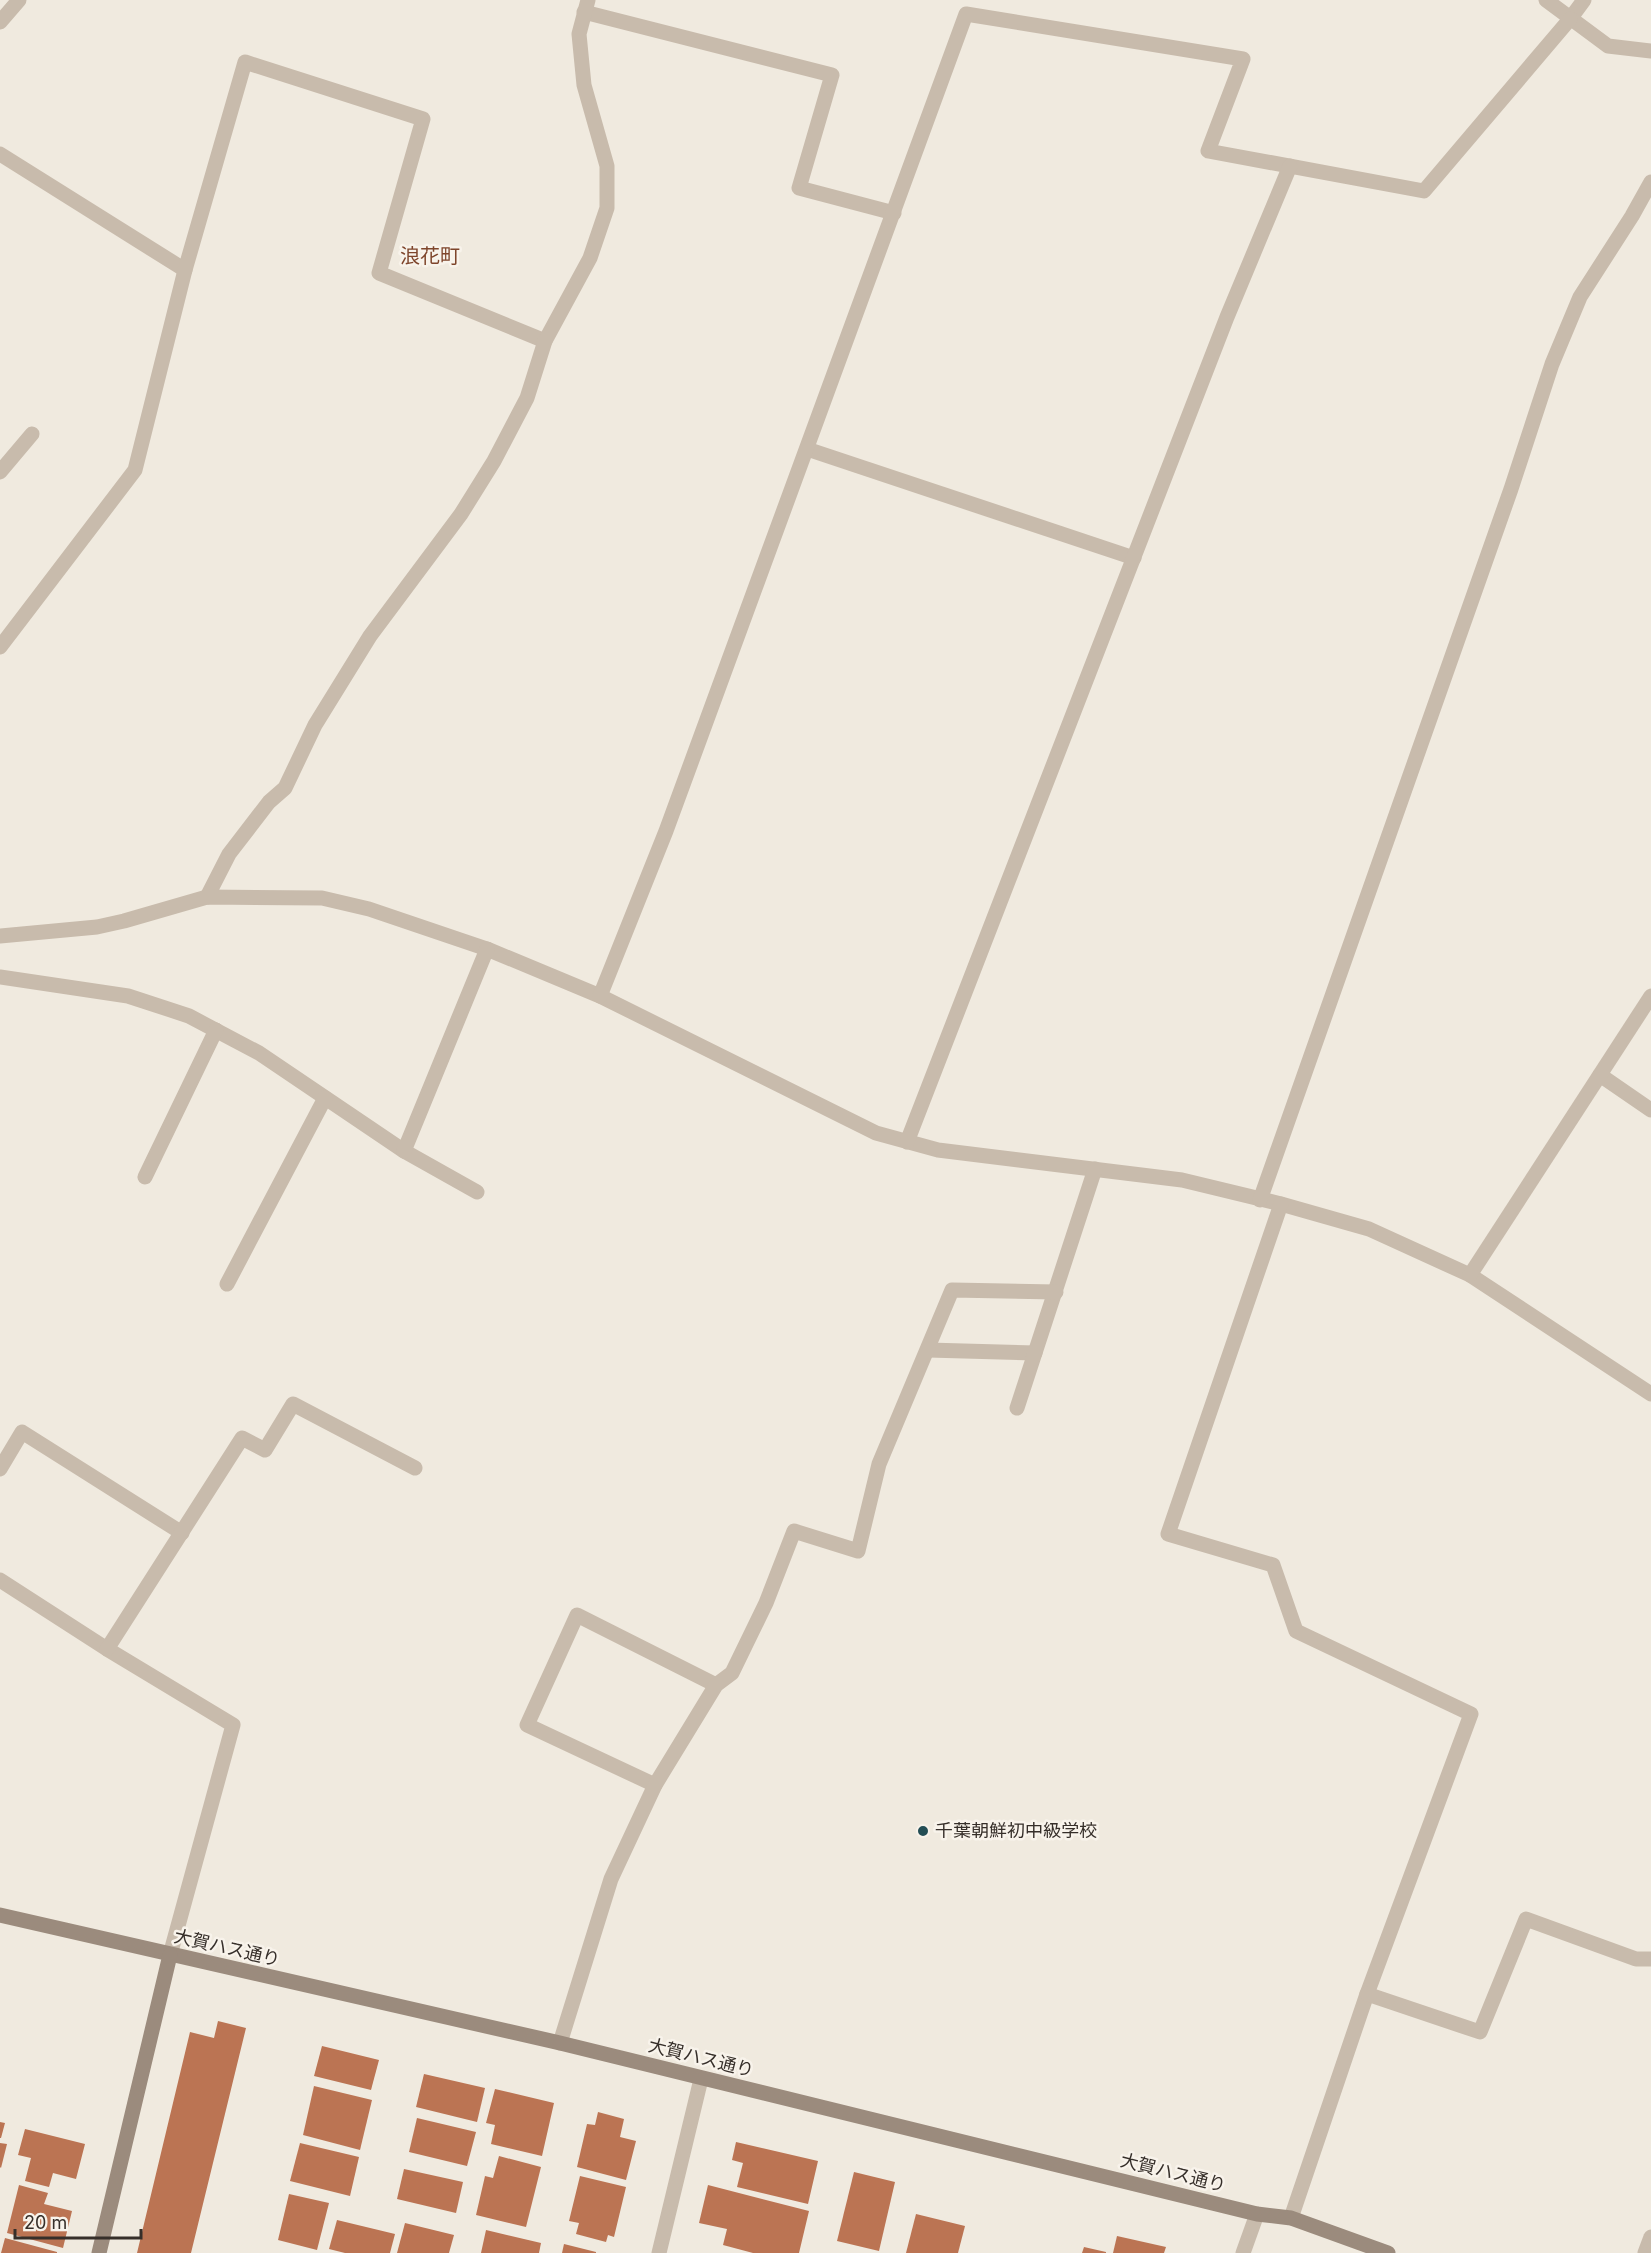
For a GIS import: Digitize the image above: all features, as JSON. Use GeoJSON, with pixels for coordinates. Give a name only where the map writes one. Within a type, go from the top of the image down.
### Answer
{"type":"FeatureCollection","features":[{"type":"Feature","properties":{"kind":"street"},"geometry":{"type":"LineString","coordinates":[[0,22],[19,0]]}},
{"type":"Feature","properties":{"kind":"street"},"geometry":{"type":"LineString","coordinates":[[1546,0],[1608,46],[1651,51]]}},
{"type":"Feature","properties":{"kind":"street"},"geometry":{"type":"LineString","coordinates":[[600,996],[666,831],[966,14],[1243,59],[1208,151],[1425,191],[1584,0]]}},
{"type":"Feature","properties":{"kind":"street"},"geometry":{"type":"LineString","coordinates":[[207,897],[229,854],[269,802],[285,788],[315,725],[370,636],[461,514],[494,461],[527,399],[545,341],[590,258],[607,208],[607,166],[584,85],[579,34],[586,6],[832,75],[799,188],[894,213]]}},
{"type":"Feature","properties":{"kind":"street"},"geometry":{"type":"LineString","coordinates":[[0,647],[135,470],[185,270],[245,62],[423,120],[379,273],[545,341]]}},
{"type":"Feature","properties":{"kind":"street"},"geometry":{"type":"LineString","coordinates":[[0,154],[185,270]]}},
{"type":"Feature","properties":{"kind":"street"},"geometry":{"type":"LineString","coordinates":[[907,1142],[1223,328],[1290,166]]}},
{"type":"Feature","properties":{"kind":"street"},"geometry":{"type":"LineString","coordinates":[[1260,1200],[1507,500],[1552,364],[1580,297],[1651,182]]}},
{"type":"Feature","properties":{"kind":"street"},"geometry":{"type":"LineString","coordinates":[[0,472],[32,434]]}},
{"type":"Feature","properties":{"kind":"street"},"geometry":{"type":"LineString","coordinates":[[807,449],[1134,558]]}},
{"type":"Feature","properties":{"kind":"street"},"geometry":{"type":"LineString","coordinates":[[0,936],[97,927],[207,897],[322,898],[369,909],[487,949],[600,996],[876,1133],[938,1150],[1182,1180],[1370,1228],[1470,1275],[1651,1394]]}},
{"type":"Feature","properties":{"kind":"street"},"geometry":{"type":"LineString","coordinates":[[404,1151],[487,949]]}},
{"type":"Feature","properties":{"kind":"street"},"geometry":{"type":"LineString","coordinates":[[0,978],[129,996],[189,1016],[259,1053],[404,1151],[477,1192]]}},
{"type":"Feature","properties":{"kind":"street"},"geometry":{"type":"LineString","coordinates":[[1470,1275],[1651,996]]}},
{"type":"Feature","properties":{"kind":"street"},"geometry":{"type":"LineString","coordinates":[[145,1177],[216,1030]]}},
{"type":"Feature","properties":{"kind":"street"},"geometry":{"type":"LineString","coordinates":[[1600,1075],[1651,1110]]}},
{"type":"Feature","properties":{"kind":"street"},"geometry":{"type":"LineString","coordinates":[[226,1284],[325,1098]]}},
{"type":"Feature","properties":{"kind":"street"},"geometry":{"type":"LineString","coordinates":[[1017,1408],[1095,1169]]}},
{"type":"Feature","properties":{"kind":"street"},"geometry":{"type":"LineString","coordinates":[[1281,1204],[1168,1534],[1273,1565],[1296,1631],[1471,1714],[1367,1994],[1291,2218]]}},
{"type":"Feature","properties":{"kind":"street"},"geometry":{"type":"LineString","coordinates":[[560,2043],[611,1879],[655,1785],[716,1685],[732,1673],[766,1603],[794,1531],[858,1551],[879,1464],[952,1290],[1056,1292]]}},
{"type":"Feature","properties":{"kind":"street"},"geometry":{"type":"LineString","coordinates":[[928,1350],[1035,1353]]}},
{"type":"Feature","properties":{"kind":"street"},"geometry":{"type":"LineString","coordinates":[[107,1649],[242,1438],[265,1450],[293,1404],[415,1468]]}},
{"type":"Feature","properties":{"kind":"street"},"geometry":{"type":"LineString","coordinates":[[0,1469],[22,1432],[182,1533]]}},
{"type":"Feature","properties":{"kind":"street"},"geometry":{"type":"LineString","coordinates":[[0,1580],[107,1649],[233,1725],[170,1955],[99,2253]]}},
{"type":"Feature","properties":{"kind":"street"},"geometry":{"type":"LineString","coordinates":[[655,1785],[527,1725],[577,1615],[716,1685]]}},
{"type":"Feature","properties":{"kind":"street","name":"大賀ハス通り"},"geometry":{"type":"LineString","coordinates":[[0,1915],[560,2043],[1257,2214],[1291,2218],[1388,2253]]}},
{"type":"Feature","properties":{"kind":"street"},"geometry":{"type":"LineString","coordinates":[[1367,1994],[1480,2032],[1526,1919],[1636,1959],[1651,1959]]}},
{"type":"Feature","properties":{"kind":"street"},"geometry":{"type":"LineString","coordinates":[[659,2253],[701,2079]]}},
{"type":"Feature","properties":{"kind":"street"},"geometry":{"type":"LineString","coordinates":[[1243,2253],[1257,2214]]}},
{"type":"Feature","properties":{"kind":"street"},"geometry":{"type":"LineString","coordinates":[[1645,2253],[1651,2237]]}},
{"type":"Feature","properties":{"kind":"building"},"geometry":{"type":"Polygon","coordinates":[[[218,2021],[246,2028],[191,2253],[137,2253],[190,2032],[214,2038],[218,2021]]]}},
{"type":"Feature","properties":{"kind":"building"},"geometry":{"type":"Polygon","coordinates":[[[322,2046],[379,2060],[371,2090],[314,2076],[322,2046]]]}},
{"type":"Feature","properties":{"kind":"building"},"geometry":{"type":"Polygon","coordinates":[[[424,2074],[485,2088],[477,2122],[416,2107],[424,2074]]]}},
{"type":"Feature","properties":{"kind":"building"},"geometry":{"type":"Polygon","coordinates":[[[314,2086],[372,2100],[360,2150],[303,2135],[314,2086]]]}},
{"type":"Feature","properties":{"kind":"building"},"geometry":{"type":"Polygon","coordinates":[[[495,2089],[554,2103],[542,2156],[491,2144],[495,2125],[486,2123],[495,2089]]]}},
{"type":"Feature","properties":{"kind":"building"},"geometry":{"type":"Polygon","coordinates":[[[598,2112],[624,2119],[620,2137],[636,2141],[626,2180],[577,2167],[587,2124],[595,2125],[598,2112]]]}},
{"type":"Feature","properties":{"kind":"building"},"geometry":{"type":"Polygon","coordinates":[[[417,2118],[476,2132],[467,2166],[409,2152],[417,2118]]]}},
{"type":"Feature","properties":{"kind":"building"},"geometry":{"type":"Polygon","coordinates":[[[0,2122],[5,2123],[1,2138],[0,2138],[0,2122]]]}},
{"type":"Feature","properties":{"kind":"building"},"geometry":{"type":"Polygon","coordinates":[[[25,2129],[85,2144],[76,2179],[53,2173],[49,2187],[25,2181],[31,2158],[18,2155],[25,2129]]]}},
{"type":"Feature","properties":{"kind":"building"},"geometry":{"type":"Polygon","coordinates":[[[736,2142],[818,2161],[808,2204],[737,2187],[743,2163],[732,2160],[736,2142]]]}},
{"type":"Feature","properties":{"kind":"building"},"geometry":{"type":"Polygon","coordinates":[[[0,2143],[7,2144],[1,2168],[0,2167],[0,2143]]]}},
{"type":"Feature","properties":{"kind":"building"},"geometry":{"type":"Polygon","coordinates":[[[300,2143],[359,2157],[350,2196],[290,2181],[300,2143]]]}},
{"type":"Feature","properties":{"kind":"building"},"geometry":{"type":"Polygon","coordinates":[[[499,2156],[541,2167],[526,2227],[476,2215],[485,2176],[493,2178],[499,2156]]]}},
{"type":"Feature","properties":{"kind":"building"},"geometry":{"type":"Polygon","coordinates":[[[404,2169],[463,2182],[456,2213],[397,2199],[404,2169]]]}},
{"type":"Feature","properties":{"kind":"building"},"geometry":{"type":"Polygon","coordinates":[[[854,2172],[895,2182],[879,2251],[837,2241],[854,2172]]]}},
{"type":"Feature","properties":{"kind":"building"},"geometry":{"type":"Polygon","coordinates":[[[580,2176],[626,2187],[614,2237],[608,2235],[606,2242],[576,2234],[579,2223],[569,2221],[580,2176]]]}},
{"type":"Feature","properties":{"kind":"building"},"geometry":{"type":"Polygon","coordinates":[[[19,2185],[48,2193],[44,2204],[72,2211],[63,2248],[7,2233],[19,2185]]]}},
{"type":"Feature","properties":{"kind":"building"},"geometry":{"type":"Polygon","coordinates":[[[708,2185],[809,2211],[799,2253],[753,2253],[723,2245],[727,2229],[699,2223],[708,2185]]]}},
{"type":"Feature","properties":{"kind":"building"},"geometry":{"type":"Polygon","coordinates":[[[289,2194],[329,2203],[317,2250],[278,2240],[289,2194]]]}},
{"type":"Feature","properties":{"kind":"building"},"geometry":{"type":"Polygon","coordinates":[[[916,2214],[965,2226],[958,2253],[906,2253],[916,2214]]]}},
{"type":"Feature","properties":{"kind":"building"},"geometry":{"type":"Polygon","coordinates":[[[337,2220],[395,2234],[390,2253],[345,2253],[329,2249],[337,2220]]]}},
{"type":"Feature","properties":{"kind":"building"},"geometry":{"type":"Polygon","coordinates":[[[405,2223],[454,2235],[449,2253],[397,2253],[405,2223]]]}},
{"type":"Feature","properties":{"kind":"building"},"geometry":{"type":"Polygon","coordinates":[[[486,2230],[541,2243],[539,2253],[481,2253],[486,2230]]]}},
{"type":"Feature","properties":{"kind":"building"},"geometry":{"type":"Polygon","coordinates":[[[1117,2236],[1166,2247],[1164,2253],[1113,2253],[1117,2236]]]}},
{"type":"Feature","properties":{"kind":"building"},"geometry":{"type":"Polygon","coordinates":[[[5,2238],[57,2252],[57,2253],[1,2253],[5,2238]]]}},
{"type":"Feature","properties":{"kind":"building"},"geometry":{"type":"Polygon","coordinates":[[[564,2244],[596,2252],[596,2253],[562,2253],[564,2244]]]}},
{"type":"Feature","properties":{"kind":"building"},"geometry":{"type":"Polygon","coordinates":[[[1084,2247],[1106,2252],[1106,2253],[1082,2253],[1084,2247]]]}},
{"type":"Feature","properties":{"kind":"place","name":"千葉朝鮮初中級学校"},"geometry":{"type":"Point","coordinates":[923,1831]}},
{"type":"Feature","properties":{"kind":"district","name":"浪花町"},"geometry":{"type":"Point","coordinates":[430,256]}}]}
